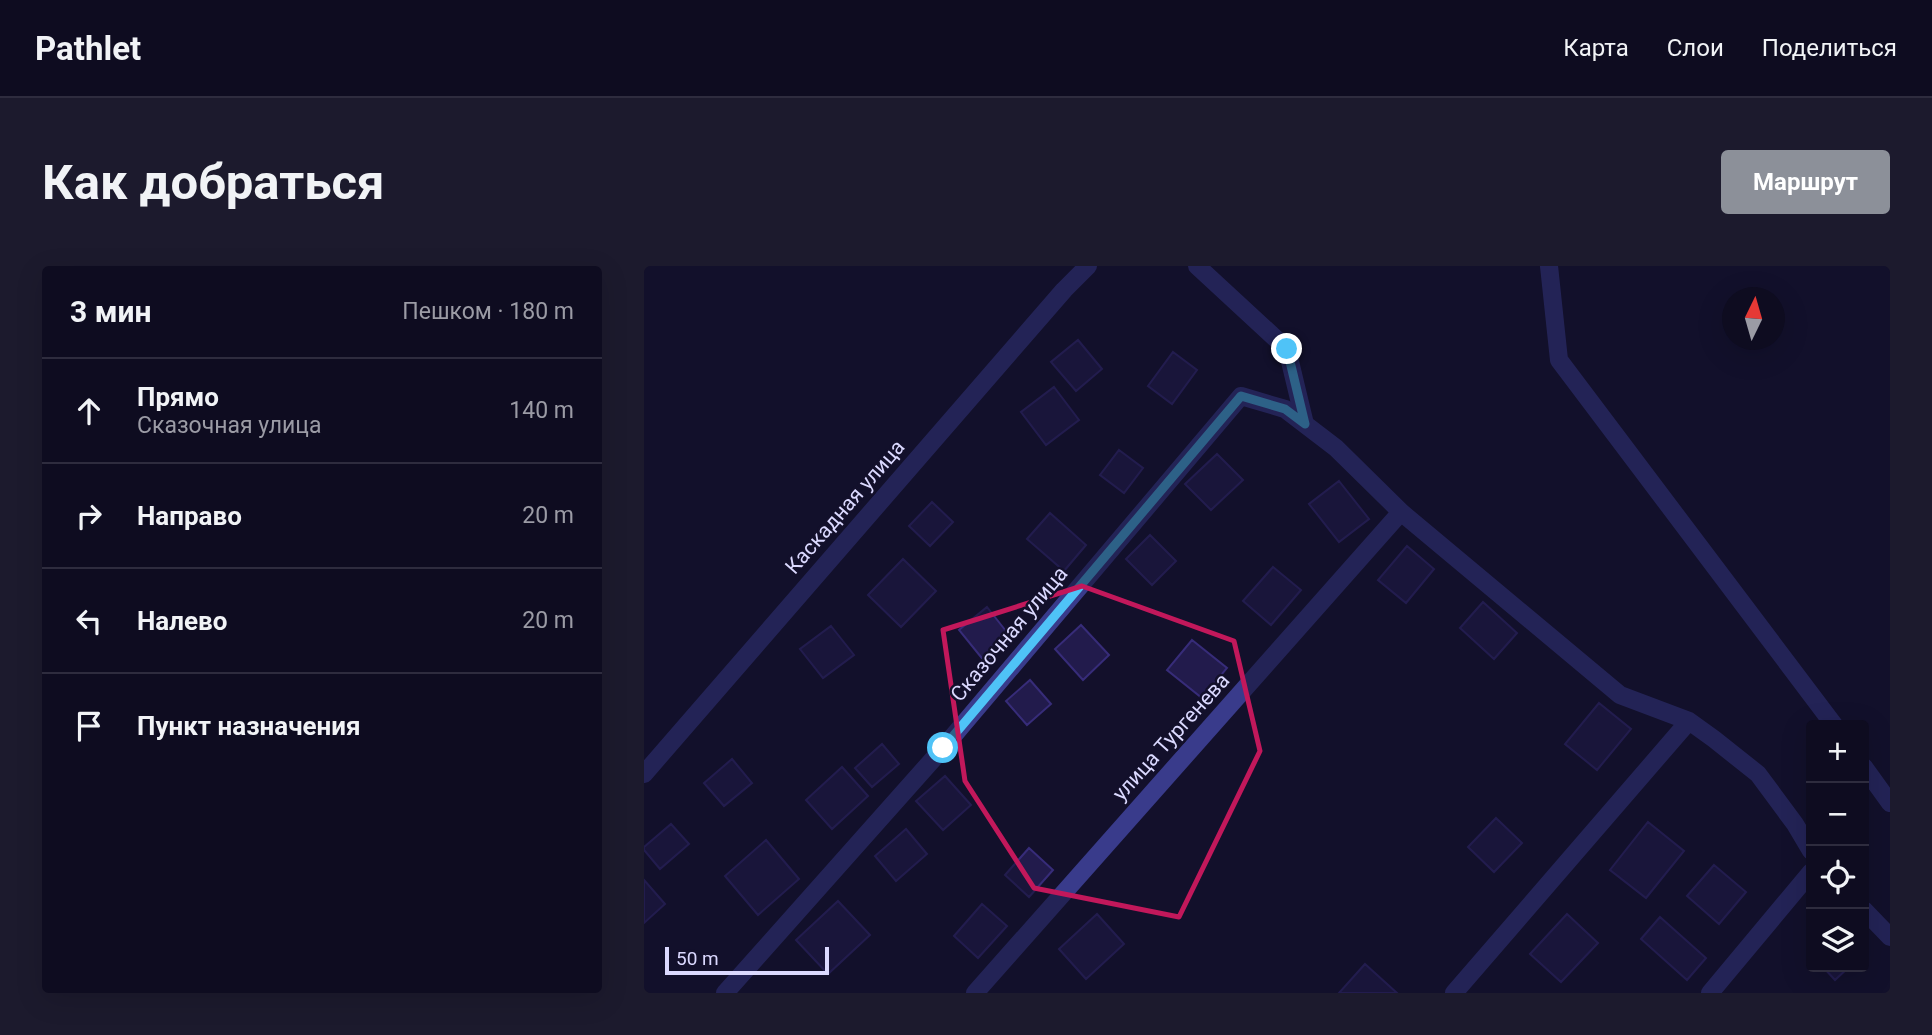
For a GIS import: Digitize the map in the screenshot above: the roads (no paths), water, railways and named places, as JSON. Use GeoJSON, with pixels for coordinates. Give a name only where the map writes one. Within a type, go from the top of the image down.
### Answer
{"type":"FeatureCollection","features":[{"type":"Feature","properties":{"kind":"street"},"geometry":{"type":"LineString","coordinates":[[1197,266],[1287,349],[1305,424],[1336,448],[1401,512],[1620,695],[1689,721],[1758,775],[1809,846]]}},
{"type":"Feature","properties":{"kind":"street"},"geometry":{"type":"LineString","coordinates":[[1549,266],[1559,360],[1830,720]]}},
{"type":"Feature","properties":{"kind":"street","name":"Каскадная улица"},"geometry":{"type":"LineString","coordinates":[[644,774],[1045,311],[1086,269]]}},
{"type":"Feature","properties":{"kind":"street","name":"Сказочная улица"},"geometry":{"type":"LineString","coordinates":[[725,993],[943,748],[1241,396],[1285,409],[1305,424]]}},
{"type":"Feature","properties":{"kind":"street","name":"улица Тургенева"},"geometry":{"type":"LineString","coordinates":[[975,993],[1401,512]]}},
{"type":"Feature","properties":{"kind":"street"},"geometry":{"type":"LineString","coordinates":[[1454,993],[1689,721]]}},
{"type":"Feature","properties":{"kind":"street"},"geometry":{"type":"LineString","coordinates":[[1869,773],[1890,803]]}},
{"type":"Feature","properties":{"kind":"street"},"geometry":{"type":"LineString","coordinates":[[1710,993],[1806,878]]}},
{"type":"Feature","properties":{"kind":"street"},"geometry":{"type":"LineString","coordinates":[[1869,914],[1890,937]]}}]}
